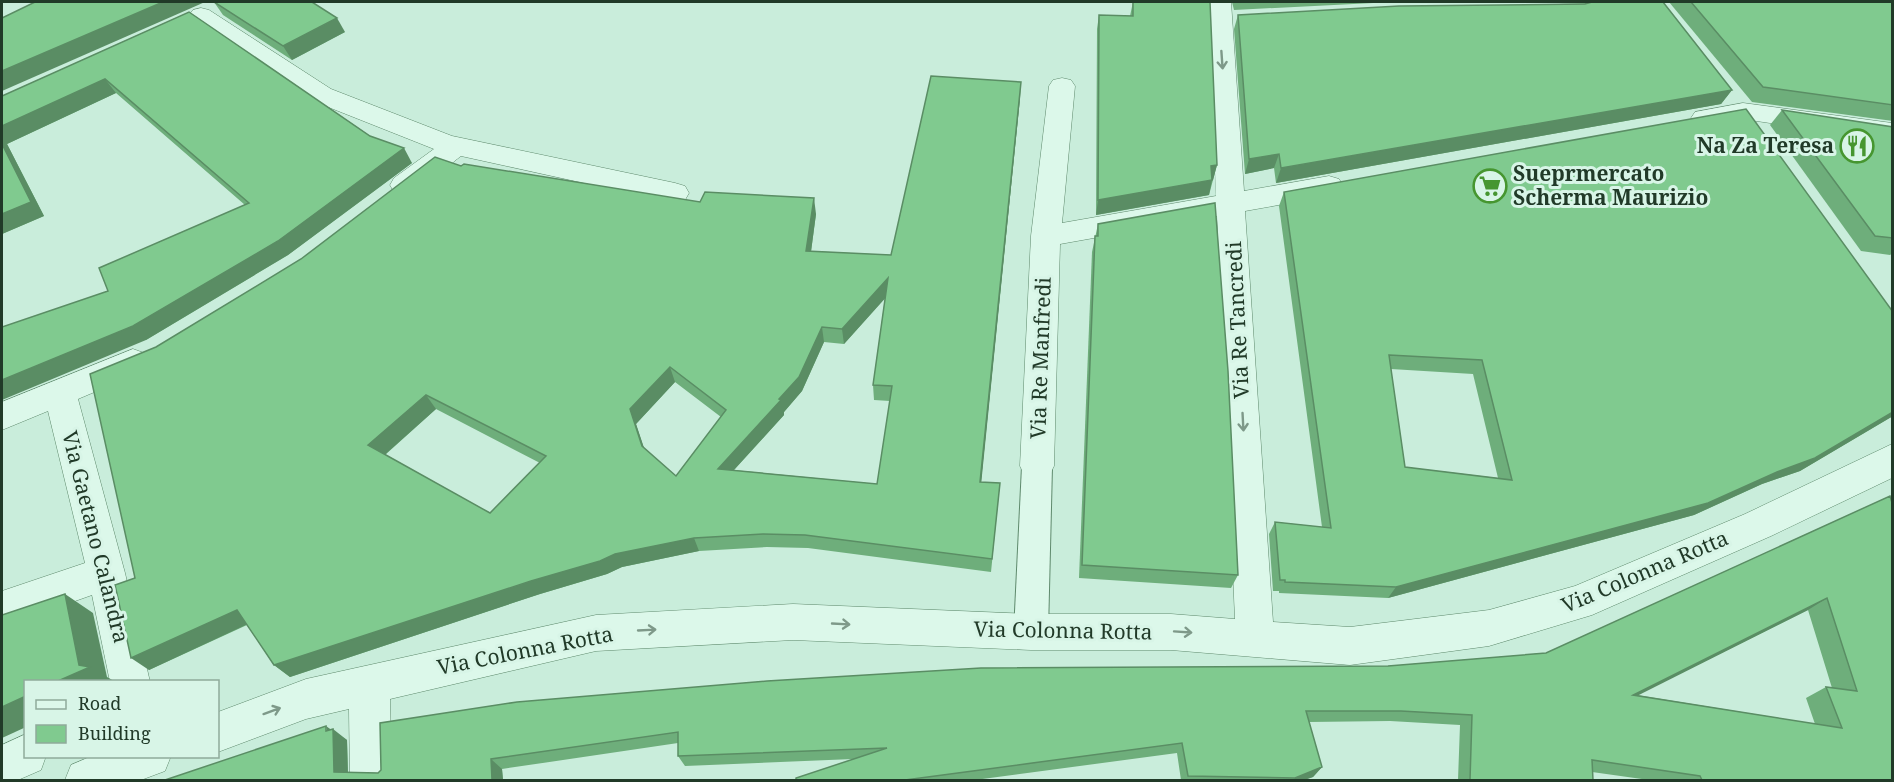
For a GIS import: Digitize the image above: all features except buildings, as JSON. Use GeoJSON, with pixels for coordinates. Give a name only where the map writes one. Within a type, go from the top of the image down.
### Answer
{"type":"FeatureCollection","features":[{"type":"Feature","properties":{"kind":"street"},"geometry":{"type":"LineString","coordinates":[[228,2],[190,20],[322,95],[456,146],[675,193]]}},
{"type":"Feature","properties":{"kind":"street","name":"Via Re Tancredi"},"geometry":{"type":"LineString","coordinates":[[1228,13],[1232,203],[1255,638]]}},
{"type":"Feature","properties":{"kind":"street","name":"Via Re Manfredi"},"geometry":{"type":"LineString","coordinates":[[1031,632],[1046,236],[1062,86]]}},
{"type":"Feature","properties":{"kind":"street"},"geometry":{"type":"LineString","coordinates":[[1736,102],[1763,140]]}},
{"type":"Feature","properties":{"kind":"street"},"geometry":{"type":"LineString","coordinates":[[1685,122],[1736,102],[1893,132]]}},
{"type":"Feature","properties":{"kind":"street"},"geometry":{"type":"LineString","coordinates":[[382,202],[456,146]]}},
{"type":"Feature","properties":{"kind":"street"},"geometry":{"type":"LineString","coordinates":[[1046,236],[1359,180]]}},
{"type":"Feature","properties":{"kind":"street"},"geometry":{"type":"LineString","coordinates":[[2,416],[158,351]]}},
{"type":"Feature","properties":{"kind":"street","name":"Via Gaetano Calandra"},"geometry":{"type":"LineString","coordinates":[[60,392],[106,573],[130,680]]}},
{"type":"Feature","properties":{"kind":"street","name":"Via Colonna Rotta"},"geometry":{"type":"LineString","coordinates":[[219,732],[306,699],[596,633],[793,622],[1031,632],[1171,632],[1350,646],[1489,628],[1568,607],[1891,469]]}},
{"type":"Feature","properties":{"kind":"street"},"geometry":{"type":"LineString","coordinates":[[2,609],[106,573]]}},
{"type":"Feature","properties":{"kind":"street"},"geometry":{"type":"LineString","coordinates":[[369,684],[371,780]]}},
{"type":"Feature","properties":{"kind":"street"},"geometry":{"type":"LineString","coordinates":[[2,766],[24,756]]}},
{"type":"Feature","properties":{"kind":"street"},"geometry":{"type":"LineString","coordinates":[[86,780],[145,758]]}},
{"type":"Feature","properties":{"kind":"place","name":"Na Za Teresa"},"geometry":{"type":"Point","coordinates":[1857,146]}},
{"type":"Feature","properties":{"kind":"place","name":"Sueprmercato Scherma Maurizio"},"geometry":{"type":"Point","coordinates":[1490,186]}}]}
